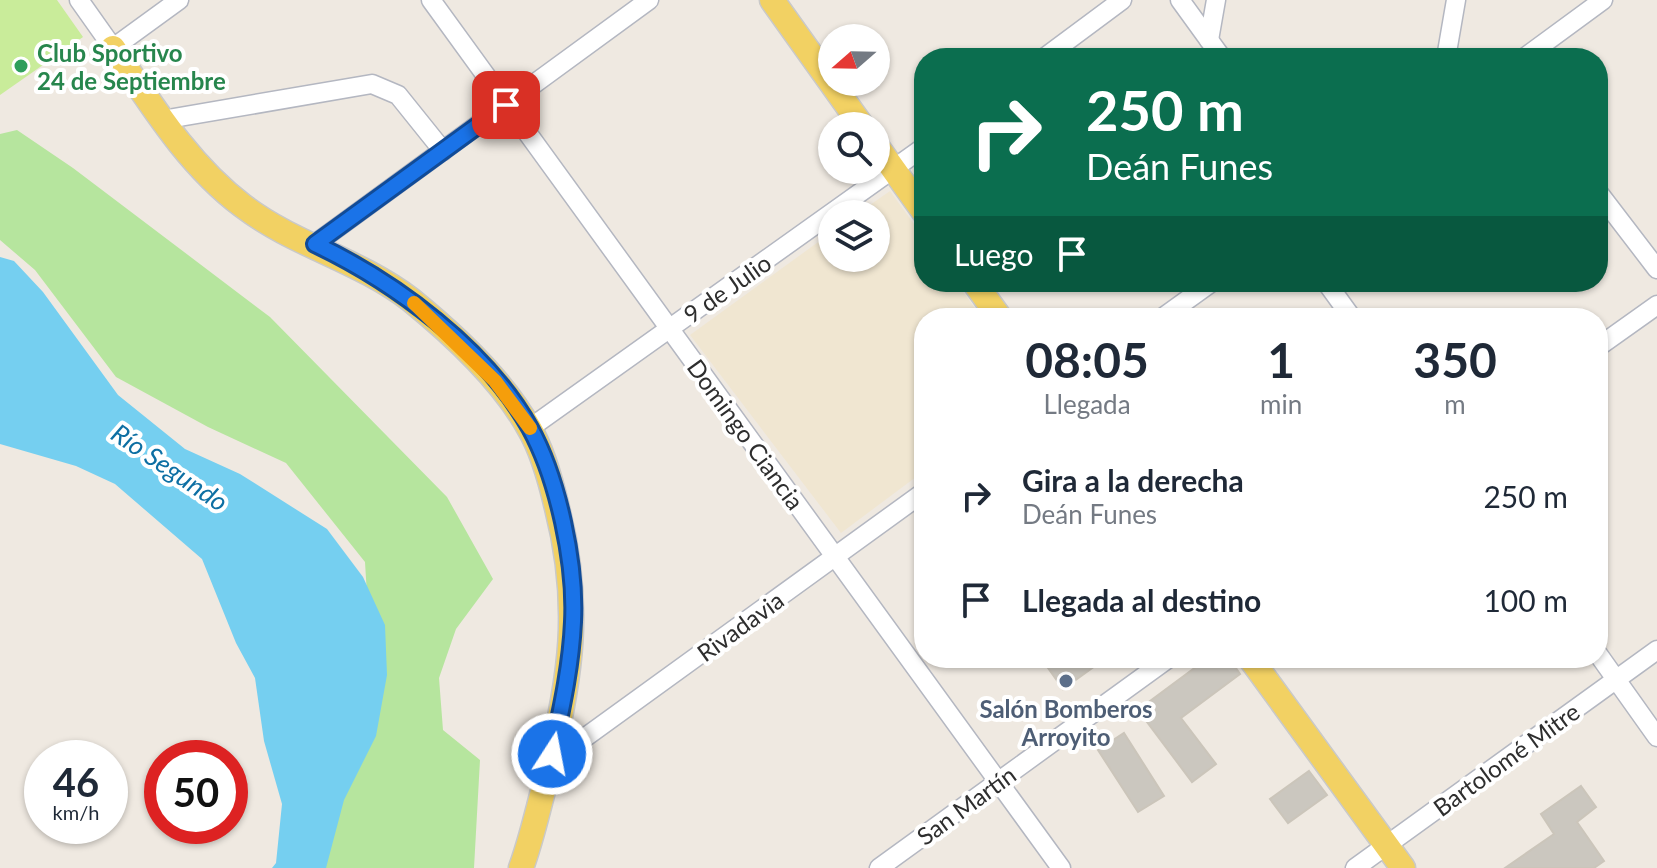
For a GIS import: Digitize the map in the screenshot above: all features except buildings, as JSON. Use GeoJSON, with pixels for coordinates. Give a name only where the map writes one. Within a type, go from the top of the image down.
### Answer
{"type":"FeatureCollection","features":[{"type":"Feature","properties":{"kind":"main road"},"geometry":{"type":"LineString","coordinates":[[772,0],[852,112]]}},
{"type":"Feature","properties":{"kind":"main road"},"geometry":{"type":"LineString","coordinates":[[113,48],[162,120],[199,165],[244,207],[366,269],[411,300],[495,381],[530,428],[552,486],[567,547],[573,589],[568,672],[552,754],[521,868]]}},
{"type":"Feature","properties":{"kind":"main road"},"geometry":{"type":"LineString","coordinates":[[890,164],[914,198]]}},
{"type":"Feature","properties":{"kind":"main road"},"geometry":{"type":"LineString","coordinates":[[1257,668],[1403,868]]}},
{"type":"Feature","properties":{"kind":"street"},"geometry":{"type":"LineString","coordinates":[[79,0],[113,48],[179,0]]}},
{"type":"Feature","properties":{"kind":"street","name":"Domingo Ciancia"},"geometry":{"type":"LineString","coordinates":[[431,0],[914,665]]}},
{"type":"Feature","properties":{"kind":"street"},"geometry":{"type":"LineString","coordinates":[[315,244],[649,0]]}},
{"type":"Feature","properties":{"kind":"street"},"geometry":{"type":"LineString","coordinates":[[1057,48],[1122,0]]}},
{"type":"Feature","properties":{"kind":"street"},"geometry":{"type":"LineString","coordinates":[[1180,0],[1215,48]]}},
{"type":"Feature","properties":{"kind":"street"},"geometry":{"type":"LineString","coordinates":[[1209,40],[1216,0]]}},
{"type":"Feature","properties":{"kind":"street"},"geometry":{"type":"LineString","coordinates":[[1448,48],[1456,0]]}},
{"type":"Feature","properties":{"kind":"street"},"geometry":{"type":"LineString","coordinates":[[1538,48],[1603,0]]}},
{"type":"Feature","properties":{"kind":"street"},"geometry":{"type":"LineString","coordinates":[[162,120],[372,84],[398,95],[443,151]]}},
{"type":"Feature","properties":{"kind":"street","name":"9 de Julio"},"geometry":{"type":"LineString","coordinates":[[530,428],[914,155]]}},
{"type":"Feature","properties":{"kind":"street"},"geometry":{"type":"LineString","coordinates":[[1608,205],[1657,269]]}},
{"type":"Feature","properties":{"kind":"street"},"geometry":{"type":"LineString","coordinates":[[1176,308],[1198,292]]}},
{"type":"Feature","properties":{"kind":"street"},"geometry":{"type":"LineString","coordinates":[[1608,340],[1657,305]]}},
{"type":"Feature","properties":{"kind":"street","name":"Rivadavia"},"geometry":{"type":"LineString","coordinates":[[552,754],[576,744],[914,499]]}},
{"type":"Feature","properties":{"kind":"street","name":"Bartolomé Mitre"},"geometry":{"type":"LineString","coordinates":[[1355,868],[1657,650]]}},
{"type":"Feature","properties":{"kind":"street","name":"Domingo Ciancia"},"geometry":{"type":"LineString","coordinates":[[916,668],[1061,868]]}},
{"type":"Feature","properties":{"kind":"street","name":"San Martín"},"geometry":{"type":"LineString","coordinates":[[879,868],[1155,668]]}},
{"type":"Feature","properties":{"kind":"street"},"geometry":{"type":"LineString","coordinates":[[1608,668],[1657,737]]}},
{"type":"Feature","properties":{"kind":"shaded area"},"geometry":{"type":"Polygon","coordinates":[[[890,191],[914,224],[914,292],[963,292],[975,308],[914,308],[914,478],[841,533],[690,335],[818,242],[818,272],[890,272],[890,200],[877,200],[890,191]]]}},
{"type":"Feature","properties":{"kind":"green space","name":"Club Sportivo 24 de Septiembre"},"geometry":{"type":"Polygon","coordinates":[[[0,0],[57,0],[83,37],[0,95],[0,0]]]}},
{"type":"Feature","properties":{"kind":"green space"},"geometry":{"type":"Polygon","coordinates":[[[17,130],[73,168],[270,317],[447,497],[493,579],[456,629],[439,678],[443,730],[480,760],[474,868],[317,868],[371,662],[365,562],[286,463],[208,427],[116,377],[35,270],[0,240],[0,134],[17,130]]]}},
{"type":"Feature","properties":{"kind":"water","name":"Río Segundo"},"geometry":{"type":"Polygon","coordinates":[[[0,257],[14,261],[43,292],[118,395],[185,449],[240,474],[327,529],[363,577],[385,625],[387,675],[376,736],[344,800],[326,868],[272,868],[276,863],[282,804],[264,741],[255,678],[236,643],[202,559],[115,484],[76,466],[0,444],[0,257]]]}},
{"type":"Feature","properties":{"kind":"slow traffic"},"geometry":{"type":"LineString","coordinates":[[414,303],[459,343],[495,381],[530,428]]}},
{"type":"Feature","properties":{"kind":"place","name":"Club Sportivo 24 de Septiembre"},"geometry":{"type":"Point","coordinates":[21,66]}},
{"type":"Feature","properties":{"kind":"place","name":"Salón Bomberos Arroyito"},"geometry":{"type":"Point","coordinates":[1066,681]}},
{"type":"Feature","properties":{"kind":"route"},"geometry":{"type":"LineString","coordinates":[[506,105],[315,244],[366,269],[411,300],[495,381],[530,428],[552,486],[567,547],[573,589],[568,672],[552,754]]}}]}
